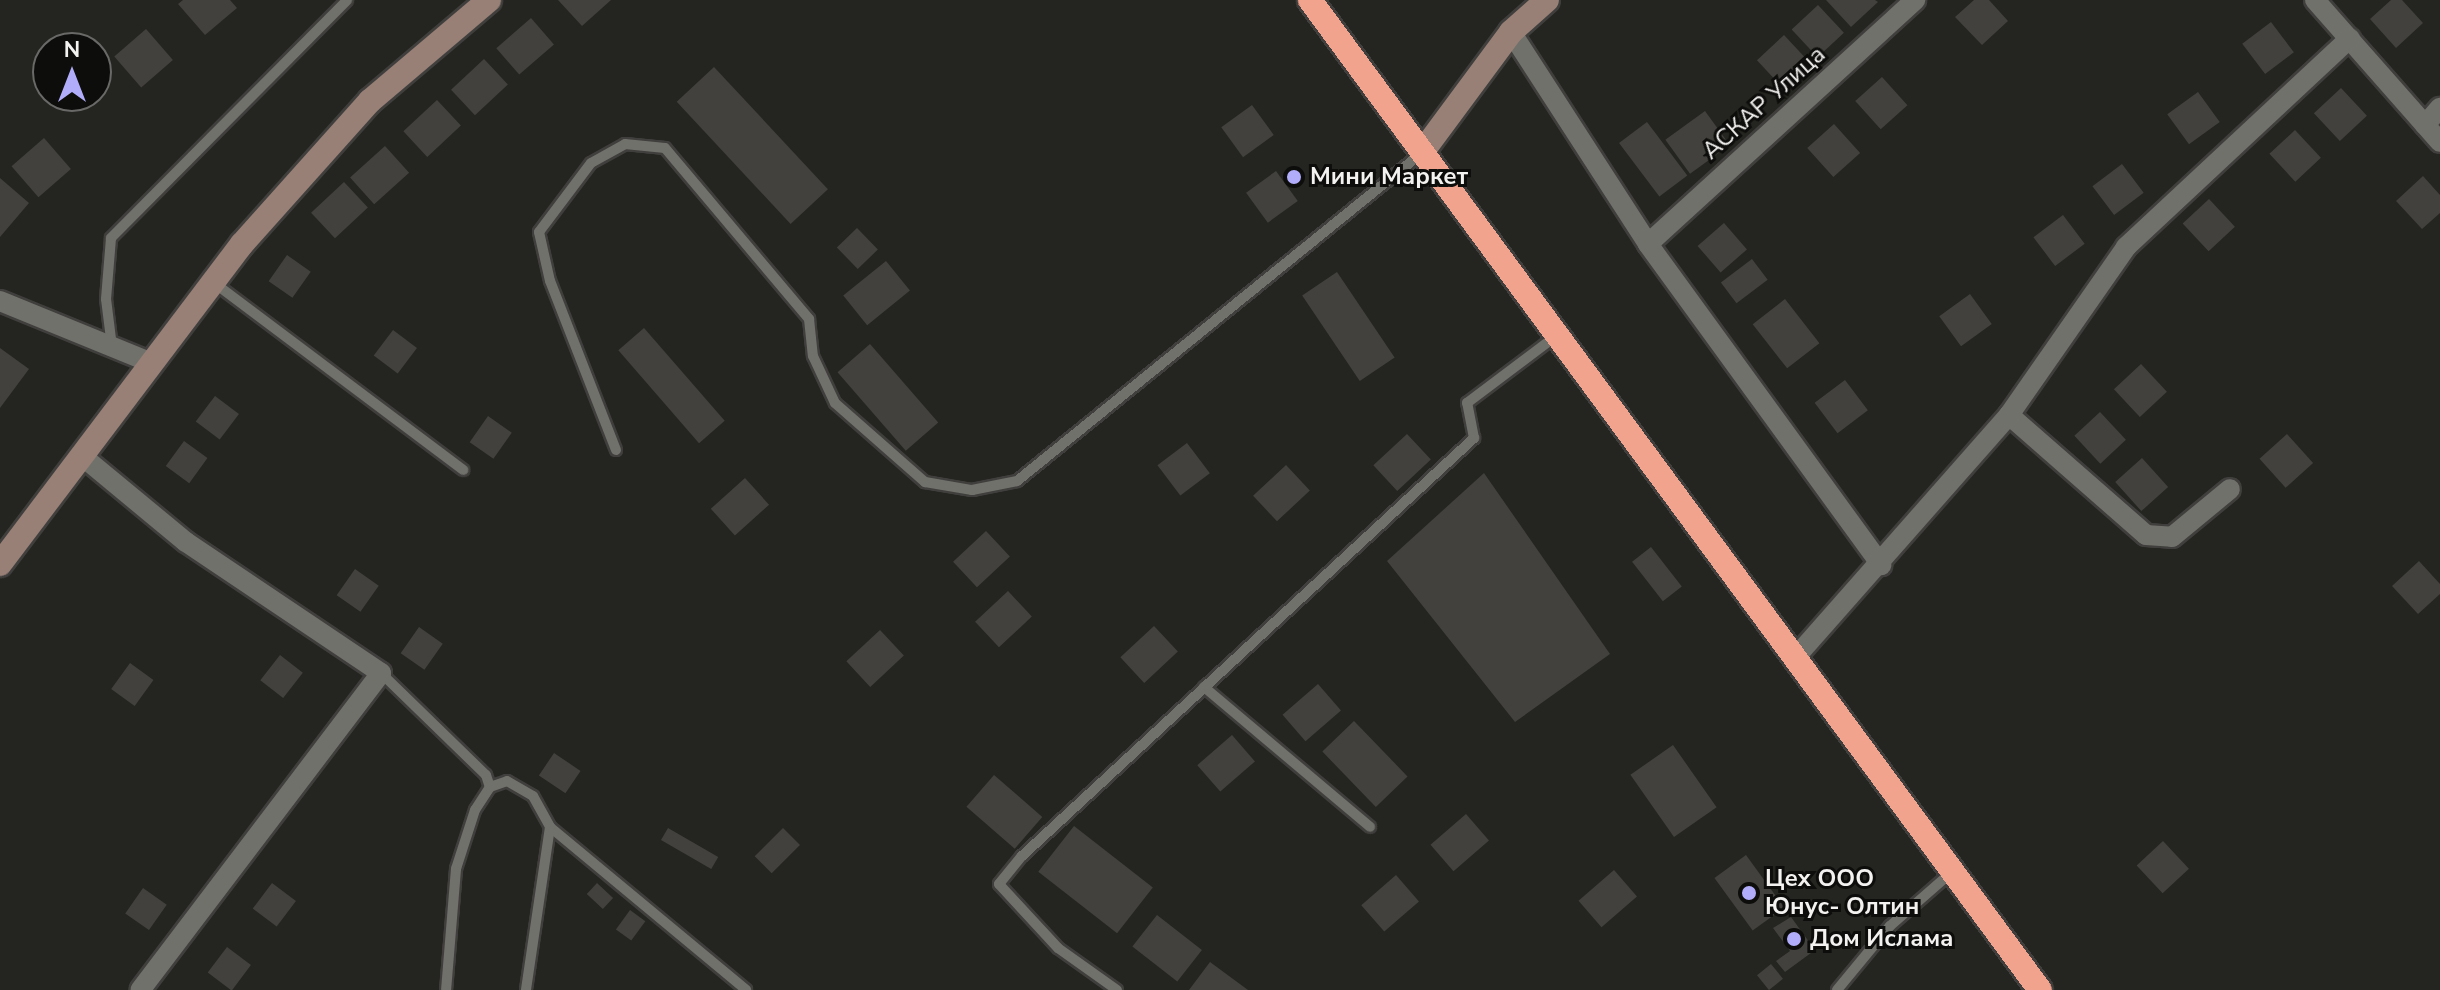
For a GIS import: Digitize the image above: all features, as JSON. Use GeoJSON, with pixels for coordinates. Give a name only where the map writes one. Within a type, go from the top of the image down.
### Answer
{"type":"FeatureCollection","features":[{"type":"Feature","properties":{"kind":"highway"},"geometry":{"type":"LineString","coordinates":[[1310,0],[2040,990]]}},
{"type":"Feature","properties":{"kind":"street"},"geometry":{"type":"LineString","coordinates":[[0,564],[213,282],[370,101],[489,0]]}},
{"type":"Feature","properties":{"kind":"street"},"geometry":{"type":"LineString","coordinates":[[1423,151],[1511,32],[1547,0]]}},
{"type":"Feature","properties":{"kind":"street","name":"АСКАР Улица"},"geometry":{"type":"LineString","coordinates":[[1648,244],[1915,0]]}},
{"type":"Feature","properties":{"kind":"street"},"geometry":{"type":"LineString","coordinates":[[2315,0],[2440,142]]}},
{"type":"Feature","properties":{"kind":"street"},"geometry":{"type":"LineString","coordinates":[[1511,32],[1648,244],[1881,565]]}},
{"type":"Feature","properties":{"kind":"street"},"geometry":{"type":"LineString","coordinates":[[1794,659],[1881,565],[2009,415],[2126,247],[2350,38]]}},
{"type":"Feature","properties":{"kind":"street"},"geometry":{"type":"LineString","coordinates":[[2425,125],[2440,108]]}},
{"type":"Feature","properties":{"kind":"street"},"geometry":{"type":"LineString","coordinates":[[0,301],[152,363]]}},
{"type":"Feature","properties":{"kind":"street"},"geometry":{"type":"LineString","coordinates":[[2009,415],[2146,535],[2172,537],[2230,489]]}},
{"type":"Feature","properties":{"kind":"street"},"geometry":{"type":"LineString","coordinates":[[82,456],[186,542],[381,673],[140,990]]}},
{"type":"Feature","properties":{"kind":"lane"},"geometry":{"type":"LineString","coordinates":[[112,347],[106,299],[111,238],[347,0]]}},
{"type":"Feature","properties":{"kind":"lane"},"geometry":{"type":"LineString","coordinates":[[616,450],[550,281],[539,232],[591,163],[625,144],[665,148],[809,319],[813,356],[835,403],[925,482],[972,490],[1017,481],[1423,151]]}},
{"type":"Feature","properties":{"kind":"lane"},"geometry":{"type":"LineString","coordinates":[[213,282],[463,470]]}},
{"type":"Feature","properties":{"kind":"lane"},"geometry":{"type":"LineString","coordinates":[[1117,990],[1058,948],[999,884],[1022,856],[1474,438],[1467,403],[1557,335]]}},
{"type":"Feature","properties":{"kind":"lane"},"geometry":{"type":"LineString","coordinates":[[381,673],[486,775],[490,787]]}},
{"type":"Feature","properties":{"kind":"lane"},"geometry":{"type":"LineString","coordinates":[[1204,687],[1370,827]]}},
{"type":"Feature","properties":{"kind":"lane"},"geometry":{"type":"LineString","coordinates":[[446,990],[456,869],[475,810],[490,787],[507,781],[533,796],[550,827],[746,990]]}},
{"type":"Feature","properties":{"kind":"lane"},"geometry":{"type":"LineString","coordinates":[[526,990],[550,827]]}},
{"type":"Feature","properties":{"kind":"lane"},"geometry":{"type":"LineString","coordinates":[[1837,990],[1890,926],[1952,872]]}},
{"type":"Feature","properties":{"kind":"building"},"geometry":{"type":"Polygon","coordinates":[[[183,0],[230,0],[237,8],[205,35],[178,4],[183,0]]]}},
{"type":"Feature","properties":{"kind":"building"},"geometry":{"type":"Polygon","coordinates":[[[558,0],[611,0],[582,26],[558,0]]]}},
{"type":"Feature","properties":{"kind":"building"},"geometry":{"type":"Polygon","coordinates":[[[1826,0],[1875,0],[1878,2],[1851,27],[1826,0]]]}},
{"type":"Feature","properties":{"kind":"building"},"geometry":{"type":"Polygon","coordinates":[[[1974,0],[1989,0],[2008,21],[1982,45],[1955,17],[1974,0]]]}},
{"type":"Feature","properties":{"kind":"building"},"geometry":{"type":"Polygon","coordinates":[[[2391,0],[2402,0],[2423,23],[2396,48],[2370,19],[2391,0]]]}},
{"type":"Feature","properties":{"kind":"building"},"geometry":{"type":"Polygon","coordinates":[[[1818,5],[1844,33],[1818,57],[1792,30],[1818,5]]]}},
{"type":"Feature","properties":{"kind":"building"},"geometry":{"type":"Polygon","coordinates":[[[531,18],[554,44],[519,75],[496,48],[531,18]]]}},
{"type":"Feature","properties":{"kind":"building"},"geometry":{"type":"Polygon","coordinates":[[[2271,22],[2294,52],[2265,74],[2242,44],[2271,22]]]}},
{"type":"Feature","properties":{"kind":"building"},"geometry":{"type":"Polygon","coordinates":[[[146,29],[173,60],[141,87],[114,57],[146,29]]]}},
{"type":"Feature","properties":{"kind":"building"},"geometry":{"type":"Polygon","coordinates":[[[1784,35],[1812,65],[1785,90],[1757,60],[1784,35]]]}},
{"type":"Feature","properties":{"kind":"building"},"geometry":{"type":"Polygon","coordinates":[[[484,59],[508,85],[475,115],[451,90],[484,59]]]}},
{"type":"Feature","properties":{"kind":"building"},"geometry":{"type":"Polygon","coordinates":[[[714,67],[828,189],[791,224],[677,102],[714,67]]]}},
{"type":"Feature","properties":{"kind":"building"},"geometry":{"type":"Polygon","coordinates":[[[1882,77],[1907,105],[1881,129],[1855,101],[1882,77]]]}},
{"type":"Feature","properties":{"kind":"building"},"geometry":{"type":"Polygon","coordinates":[[[2341,88],[2367,116],[2340,141],[2314,113],[2341,88]]]}},
{"type":"Feature","properties":{"kind":"building"},"geometry":{"type":"Polygon","coordinates":[[[2198,92],[2220,122],[2189,144],[2167,114],[2198,92]]]}},
{"type":"Feature","properties":{"kind":"building"},"geometry":{"type":"Polygon","coordinates":[[[437,100],[461,126],[427,157],[403,131],[437,100]]]}},
{"type":"Feature","properties":{"kind":"building"},"geometry":{"type":"Polygon","coordinates":[[[1252,105],[1274,135],[1243,157],[1221,127],[1252,105]]]}},
{"type":"Feature","properties":{"kind":"building"},"geometry":{"type":"Polygon","coordinates":[[[1705,111],[1730,145],[1690,174],[1665,140],[1705,111]]]}},
{"type":"Feature","properties":{"kind":"building"},"geometry":{"type":"Polygon","coordinates":[[[1647,122],[1687,176],[1659,197],[1619,143],[1647,122]]]}},
{"type":"Feature","properties":{"kind":"building"},"geometry":{"type":"Polygon","coordinates":[[[1834,124],[1860,153],[1833,177],[1807,148],[1834,124]]]}},
{"type":"Feature","properties":{"kind":"building"},"geometry":{"type":"Polygon","coordinates":[[[2295,130],[2321,158],[2295,182],[2269,154],[2295,130]]]}},
{"type":"Feature","properties":{"kind":"building"},"geometry":{"type":"Polygon","coordinates":[[[44,138],[71,169],[38,197],[12,166],[44,138]]]}},
{"type":"Feature","properties":{"kind":"building"},"geometry":{"type":"Polygon","coordinates":[[[385,146],[409,173],[374,204],[350,177],[385,146]]]}},
{"type":"Feature","properties":{"kind":"building"},"geometry":{"type":"Polygon","coordinates":[[[2122,164],[2144,193],[2114,215],[2092,186],[2122,164]]]}},
{"type":"Feature","properties":{"kind":"building"},"geometry":{"type":"Polygon","coordinates":[[[1276,171],[1298,201],[1268,223],[1246,193],[1276,171]]]}},
{"type":"Feature","properties":{"kind":"building"},"geometry":{"type":"Polygon","coordinates":[[[2423,176],[2440,195],[2440,213],[2422,229],[2396,201],[2423,176]]]}},
{"type":"Feature","properties":{"kind":"building"},"geometry":{"type":"Polygon","coordinates":[[[0,178],[29,203],[0,237],[0,178]]]}},
{"type":"Feature","properties":{"kind":"building"},"geometry":{"type":"Polygon","coordinates":[[[344,182],[368,208],[335,238],[311,213],[344,182]]]}},
{"type":"Feature","properties":{"kind":"building"},"geometry":{"type":"Polygon","coordinates":[[[2209,199],[2235,227],[2209,251],[2183,224],[2209,199]]]}},
{"type":"Feature","properties":{"kind":"building"},"geometry":{"type":"Polygon","coordinates":[[[2063,215],[2085,244],[2055,266],[2033,237],[2063,215]]]}},
{"type":"Feature","properties":{"kind":"building"},"geometry":{"type":"Polygon","coordinates":[[[1724,223],[1747,249],[1721,272],[1698,246],[1724,223]]]}},
{"type":"Feature","properties":{"kind":"building"},"geometry":{"type":"Polygon","coordinates":[[[857,228],[878,250],[858,269],[837,247],[857,228]]]}},
{"type":"Feature","properties":{"kind":"building"},"geometry":{"type":"Polygon","coordinates":[[[287,255],[311,272],[292,298],[269,281],[287,255]]]}},
{"type":"Feature","properties":{"kind":"building"},"geometry":{"type":"Polygon","coordinates":[[[1752,259],[1768,280],[1737,303],[1721,282],[1752,259]]]}},
{"type":"Feature","properties":{"kind":"building"},"geometry":{"type":"Polygon","coordinates":[[[886,261],[910,291],[867,325],[843,296],[886,261]]]}},
{"type":"Feature","properties":{"kind":"building"},"geometry":{"type":"Polygon","coordinates":[[[1337,272],[1395,357],[1360,381],[1302,295],[1337,272]]]}},
{"type":"Feature","properties":{"kind":"building"},"geometry":{"type":"Polygon","coordinates":[[[1970,294],[1992,324],[1961,346],[1939,316],[1970,294]]]}},
{"type":"Feature","properties":{"kind":"building"},"geometry":{"type":"Polygon","coordinates":[[[1785,299],[1819,343],[1787,368],[1753,324],[1785,299]]]}},
{"type":"Feature","properties":{"kind":"building"},"geometry":{"type":"Polygon","coordinates":[[[644,328],[725,421],[699,443],[618,350],[644,328]]]}},
{"type":"Feature","properties":{"kind":"building"},"geometry":{"type":"Polygon","coordinates":[[[393,330],[417,348],[398,374],[374,356],[393,330]]]}},
{"type":"Feature","properties":{"kind":"building"},"geometry":{"type":"Polygon","coordinates":[[[870,344],[938,422],[906,451],[838,372],[870,344]]]}},
{"type":"Feature","properties":{"kind":"building"},"geometry":{"type":"Polygon","coordinates":[[[0,348],[29,369],[0,408],[0,348]]]}},
{"type":"Feature","properties":{"kind":"building"},"geometry":{"type":"Polygon","coordinates":[[[2141,364],[2167,392],[2140,417],[2114,389],[2141,364]]]}},
{"type":"Feature","properties":{"kind":"building"},"geometry":{"type":"Polygon","coordinates":[[[1845,380],[1868,410],[1838,433],[1815,403],[1845,380]]]}},
{"type":"Feature","properties":{"kind":"building"},"geometry":{"type":"Polygon","coordinates":[[[215,396],[239,414],[220,440],[196,422],[215,396]]]}},
{"type":"Feature","properties":{"kind":"building"},"geometry":{"type":"Polygon","coordinates":[[[2100,412],[2126,440],[2100,464],[2074,436],[2100,412]]]}},
{"type":"Feature","properties":{"kind":"building"},"geometry":{"type":"Polygon","coordinates":[[[488,416],[512,433],[493,459],[470,442],[488,416]]]}},
{"type":"Feature","properties":{"kind":"building"},"geometry":{"type":"Polygon","coordinates":[[[1407,434],[1431,460],[1397,491],[1373,465],[1407,434]]]}},
{"type":"Feature","properties":{"kind":"building"},"geometry":{"type":"Polygon","coordinates":[[[2287,434],[2313,463],[2286,488],[2260,459],[2287,434]]]}},
{"type":"Feature","properties":{"kind":"building"},"geometry":{"type":"Polygon","coordinates":[[[184,441],[207,458],[189,483],[166,466],[184,441]]]}},
{"type":"Feature","properties":{"kind":"building"},"geometry":{"type":"Polygon","coordinates":[[[1187,443],[1210,473],[1180,496],[1157,465],[1187,443]]]}},
{"type":"Feature","properties":{"kind":"building"},"geometry":{"type":"Polygon","coordinates":[[[2142,458],[2168,487],[2141,511],[2115,482],[2142,458]]]}},
{"type":"Feature","properties":{"kind":"building"},"geometry":{"type":"Polygon","coordinates":[[[1286,465],[1310,491],[1277,521],[1253,496],[1286,465]]]}},
{"type":"Feature","properties":{"kind":"building"},"geometry":{"type":"Polygon","coordinates":[[[1484,473],[1610,654],[1515,722],[1387,561],[1484,473]]]}},
{"type":"Feature","properties":{"kind":"building"},"geometry":{"type":"Polygon","coordinates":[[[745,478],[769,505],[735,536],[711,509],[745,478]]]}},
{"type":"Feature","properties":{"kind":"building"},"geometry":{"type":"Polygon","coordinates":[[[986,531],[1010,557],[977,587],[953,562],[986,531]]]}},
{"type":"Feature","properties":{"kind":"building"},"geometry":{"type":"Polygon","coordinates":[[[1651,547],[1682,586],[1663,601],[1632,562],[1651,547]]]}},
{"type":"Feature","properties":{"kind":"building"},"geometry":{"type":"Polygon","coordinates":[[[2419,561],[2440,584],[2440,594],[2418,614],[2392,586],[2419,561]]]}},
{"type":"Feature","properties":{"kind":"building"},"geometry":{"type":"Polygon","coordinates":[[[355,569],[379,586],[360,612],[337,595],[355,569]]]}},
{"type":"Feature","properties":{"kind":"building"},"geometry":{"type":"Polygon","coordinates":[[[1008,591],[1032,617],[999,647],[975,622],[1008,591]]]}},
{"type":"Feature","properties":{"kind":"building"},"geometry":{"type":"Polygon","coordinates":[[[1154,626],[1178,652],[1144,683],[1120,657],[1154,626]]]}},
{"type":"Feature","properties":{"kind":"building"},"geometry":{"type":"Polygon","coordinates":[[[419,627],[443,644],[424,670],[401,653],[419,627]]]}},
{"type":"Feature","properties":{"kind":"building"},"geometry":{"type":"Polygon","coordinates":[[[880,630],[904,656],[870,687],[846,661],[880,630]]]}},
{"type":"Feature","properties":{"kind":"building"},"geometry":{"type":"Polygon","coordinates":[[[280,655],[303,673],[283,698],[260,680],[280,655]]]}},
{"type":"Feature","properties":{"kind":"building"},"geometry":{"type":"Polygon","coordinates":[[[130,663],[153,680],[135,706],[111,689],[130,663]]]}},
{"type":"Feature","properties":{"kind":"building"},"geometry":{"type":"Polygon","coordinates":[[[1318,684],[1341,710],[1305,741],[1283,715],[1318,684]]]}},
{"type":"Feature","properties":{"kind":"building"},"geometry":{"type":"Polygon","coordinates":[[[1354,721],[1407,776],[1376,807],[1322,752],[1354,721]]]}},
{"type":"Feature","properties":{"kind":"building"},"geometry":{"type":"Polygon","coordinates":[[[1232,735],[1255,761],[1220,792],[1197,765],[1232,735]]]}},
{"type":"Feature","properties":{"kind":"building"},"geometry":{"type":"Polygon","coordinates":[[[1673,745],[1717,807],[1674,837],[1630,775],[1673,745]]]}},
{"type":"Feature","properties":{"kind":"building"},"geometry":{"type":"Polygon","coordinates":[[[554,753],[581,771],[565,793],[539,775],[554,753]]]}},
{"type":"Feature","properties":{"kind":"building"},"geometry":{"type":"Polygon","coordinates":[[[994,775],[1042,817],[1015,849],[966,807],[994,775]]]}},
{"type":"Feature","properties":{"kind":"building"},"geometry":{"type":"Polygon","coordinates":[[[1466,814],[1489,840],[1453,871],[1431,845],[1466,814]]]}},
{"type":"Feature","properties":{"kind":"building"},"geometry":{"type":"Polygon","coordinates":[[[1074,826],[1153,888],[1117,933],[1038,872],[1074,826]]]}},
{"type":"Feature","properties":{"kind":"building"},"geometry":{"type":"Polygon","coordinates":[[[668,828],[718,857],[711,869],[661,840],[668,828]]]}},
{"type":"Feature","properties":{"kind":"building"},"geometry":{"type":"Polygon","coordinates":[[[783,828],[800,845],[772,873],[755,856],[783,828]]]}},
{"type":"Feature","properties":{"kind":"building"},"geometry":{"type":"Polygon","coordinates":[[[2163,841],[2189,869],[2163,893],[2137,866],[2163,841]]]}},
{"type":"Feature","properties":{"kind":"building","name":"Цех ООО Юнус- Олтин"},"geometry":{"type":"Polygon","coordinates":[[[1746,855],[1784,908],[1753,931],[1714,878],[1746,855]]]}},
{"type":"Feature","properties":{"kind":"building"},"geometry":{"type":"Polygon","coordinates":[[[1614,870],[1637,896],[1601,927],[1579,901],[1614,870]]]}},
{"type":"Feature","properties":{"kind":"building"},"geometry":{"type":"Polygon","coordinates":[[[1396,875],[1419,901],[1384,932],[1361,905],[1396,875]]]}},
{"type":"Feature","properties":{"kind":"building"},"geometry":{"type":"Polygon","coordinates":[[[272,883],[296,901],[277,927],[253,909],[272,883]]]}},
{"type":"Feature","properties":{"kind":"building"},"geometry":{"type":"Polygon","coordinates":[[[597,883],[613,898],[603,909],[587,894],[597,883]]]}},
{"type":"Feature","properties":{"kind":"building"},"geometry":{"type":"Polygon","coordinates":[[[143,888],[167,905],[149,930],[125,913],[143,888]]]}},
{"type":"Feature","properties":{"kind":"building"},"geometry":{"type":"Polygon","coordinates":[[[630,910],[645,921],[631,941],[616,929],[630,910]]]}},
{"type":"Feature","properties":{"kind":"building"},"geometry":{"type":"Polygon","coordinates":[[[1157,915],[1202,950],[1177,982],[1132,947],[1157,915]]]}},
{"type":"Feature","properties":{"kind":"building","name":"Дом Ислама"},"geometry":{"type":"Polygon","coordinates":[[[1791,917],[1815,950],[1785,972],[1776,961],[1790,951],[1773,928],[1791,917]]]}},
{"type":"Feature","properties":{"kind":"building"},"geometry":{"type":"Polygon","coordinates":[[[227,947],[251,965],[232,990],[208,973],[227,947]]]}},
{"type":"Feature","properties":{"kind":"building"},"geometry":{"type":"Polygon","coordinates":[[[1210,962],[1248,990],[1189,990],[1210,962]]]}},
{"type":"Feature","properties":{"kind":"building"},"geometry":{"type":"Polygon","coordinates":[[[1771,964],[1783,979],[1769,990],[1757,975],[1771,964]]]}},
{"type":"Feature","properties":{"kind":"place","name":"Мини Маркет"},"geometry":{"type":"Point","coordinates":[1294,177]}},
{"type":"Feature","properties":{"kind":"place","name":"Цех ООО Юнус- Олтин"},"geometry":{"type":"Point","coordinates":[1749,893]}},
{"type":"Feature","properties":{"kind":"place","name":"Дом Ислама"},"geometry":{"type":"Point","coordinates":[1794,939]}}]}
